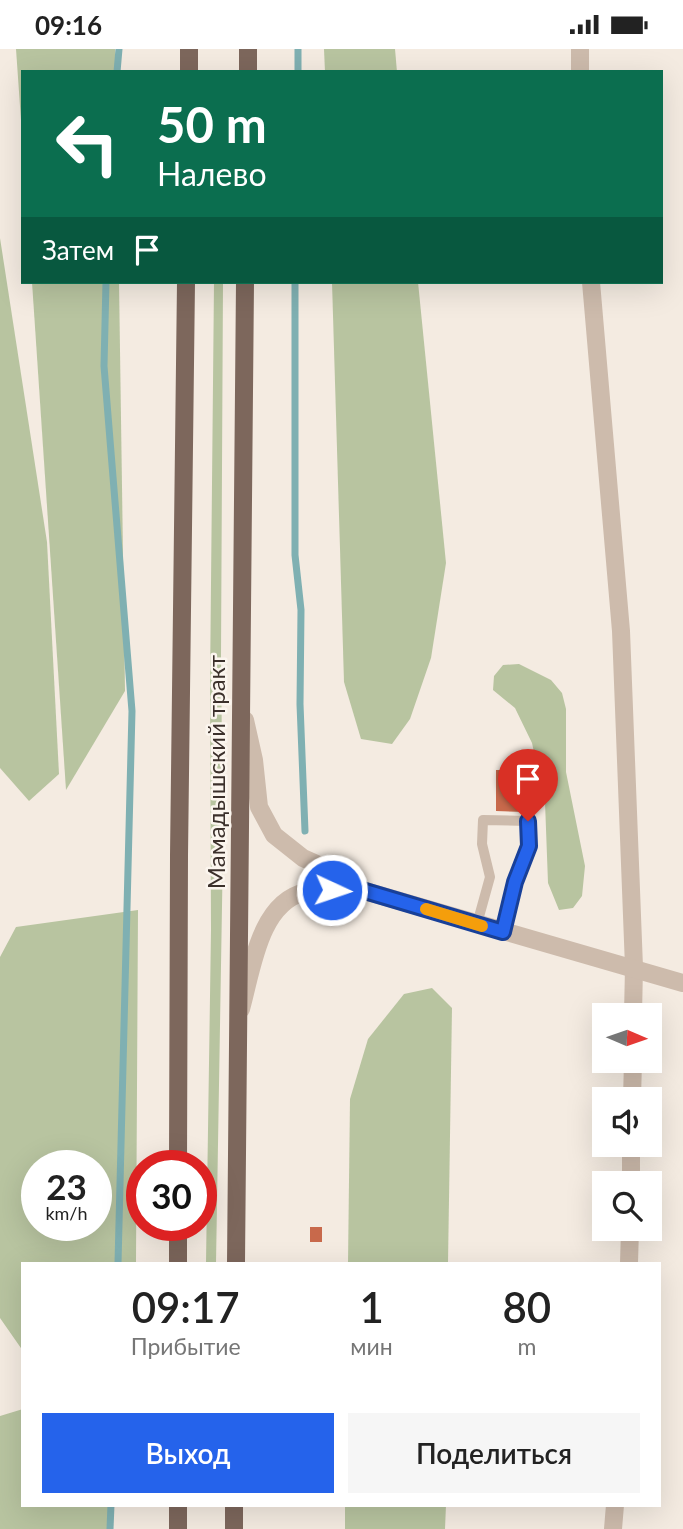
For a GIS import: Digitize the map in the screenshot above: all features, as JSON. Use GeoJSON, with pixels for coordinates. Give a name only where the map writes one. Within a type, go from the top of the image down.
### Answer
{"type":"FeatureCollection","features":[{"type":"Feature","properties":{"kind":"main road"},"geometry":{"type":"LineString","coordinates":[[189,49],[189,70]]}},
{"type":"Feature","properties":{"kind":"main road"},"geometry":{"type":"LineString","coordinates":[[248,49],[248,70]]}},
{"type":"Feature","properties":{"kind":"main road","name":"Мамадышский тракт"},"geometry":{"type":"LineString","coordinates":[[178,1150],[186,284]]}},
{"type":"Feature","properties":{"kind":"main road","name":"Мамадышский тракт"},"geometry":{"type":"LineString","coordinates":[[236,1262],[245,284]]}},
{"type":"Feature","properties":{"kind":"main road"},"geometry":{"type":"LineString","coordinates":[[178,1241],[178,1262]]}},
{"type":"Feature","properties":{"kind":"main road"},"geometry":{"type":"LineString","coordinates":[[178,1507],[178,1529]]}},
{"type":"Feature","properties":{"kind":"main road"},"geometry":{"type":"LineString","coordinates":[[233,1529],[234,1507]]}},
{"type":"Feature","properties":{"kind":"street"},"geometry":{"type":"LineString","coordinates":[[580,49],[580,70]]}},
{"type":"Feature","properties":{"kind":"street"},"geometry":{"type":"LineString","coordinates":[[591,284],[621,631],[634,1003]]}},
{"type":"Feature","properties":{"kind":"street"},"geometry":{"type":"LineString","coordinates":[[240,699],[254,760],[259,807],[274,835],[303,858],[365,891],[683,982]]}},
{"type":"Feature","properties":{"kind":"street"},"geometry":{"type":"LineString","coordinates":[[238,1020],[262,936],[276,909],[292,897],[305,892],[365,891]]}},
{"type":"Feature","properties":{"kind":"street"},"geometry":{"type":"LineString","coordinates":[[629,1262],[630,1241]]}},
{"type":"Feature","properties":{"kind":"street"},"geometry":{"type":"LineString","coordinates":[[613,1529],[615,1507]]}},
{"type":"Feature","properties":{"kind":"lane"},"geometry":{"type":"LineString","coordinates":[[477,924],[490,877],[482,843],[483,820],[528,821],[529,846],[515,882],[503,932]]}},
{"type":"Feature","properties":{"kind":"green space"},"geometry":{"type":"Polygon","coordinates":[[[16,49],[115,49],[116,70],[21,70],[21,120],[16,49]]]}},
{"type":"Feature","properties":{"kind":"green space"},"geometry":{"type":"Polygon","coordinates":[[[324,49],[395,49],[397,70],[325,70],[324,49]]]}},
{"type":"Feature","properties":{"kind":"green space"},"geometry":{"type":"Polygon","coordinates":[[[0,238],[47,542],[59,774],[29,801],[0,768],[0,238]]]}},
{"type":"Feature","properties":{"kind":"green space"},"geometry":{"type":"Polygon","coordinates":[[[32,284],[119,284],[125,691],[66,790],[32,284]]]}},
{"type":"Feature","properties":{"kind":"green space"},"geometry":{"type":"Polygon","coordinates":[[[214,284],[223,284],[223,847],[217,1204],[217,1150],[208,1150],[211,930],[210,685],[214,284]]]}},
{"type":"Feature","properties":{"kind":"green space"},"geometry":{"type":"Polygon","coordinates":[[[332,284],[418,284],[446,563],[431,658],[410,719],[392,744],[361,739],[344,682],[332,284]]]}},
{"type":"Feature","properties":{"kind":"green space"},"geometry":{"type":"Polygon","coordinates":[[[519,664],[551,680],[562,693],[566,709],[566,772],[585,866],[582,896],[573,908],[559,910],[548,883],[545,802],[532,743],[515,708],[493,690],[494,676],[503,665],[519,664]]]}},
{"type":"Feature","properties":{"kind":"green space"},"geometry":{"type":"Polygon","coordinates":[[[138,910],[137,1150],[126,1150],[126,1241],[136,1241],[136,1262],[21,1262],[21,1348],[0,1318],[0,957],[16,927],[138,910]]]}},
{"type":"Feature","properties":{"kind":"green space"},"geometry":{"type":"Polygon","coordinates":[[[432,988],[452,1008],[448,1262],[348,1262],[350,1099],[368,1039],[404,994],[432,988]]]}},
{"type":"Feature","properties":{"kind":"green space"},"geometry":{"type":"Polygon","coordinates":[[[206,1241],[216,1241],[216,1262],[206,1262],[206,1241]]]}},
{"type":"Feature","properties":{"kind":"green space"},"geometry":{"type":"Polygon","coordinates":[[[21,1410],[21,1507],[112,1507],[111,1529],[0,1529],[0,1416],[21,1410]]]}},
{"type":"Feature","properties":{"kind":"green space"},"geometry":{"type":"Polygon","coordinates":[[[345,1507],[446,1507],[445,1529],[345,1529],[345,1507]]]}},
{"type":"Feature","properties":{"kind":"building"},"geometry":{"type":"Polygon","coordinates":[[[496,770],[526,770],[526,812],[496,811],[496,770]]]}},
{"type":"Feature","properties":{"kind":"building"},"geometry":{"type":"Polygon","coordinates":[[[310,1227],[322,1227],[322,1242],[310,1242],[310,1227]]]}},
{"type":"Feature","properties":{"kind":"waterway"},"geometry":{"type":"LineString","coordinates":[[117,70],[119,49]]}},
{"type":"Feature","properties":{"kind":"waterway"},"geometry":{"type":"LineString","coordinates":[[298,49],[298,70]]}},
{"type":"Feature","properties":{"kind":"waterway"},"geometry":{"type":"LineString","coordinates":[[106,284],[104,366],[132,711],[118,1262]]}},
{"type":"Feature","properties":{"kind":"waterway"},"geometry":{"type":"LineString","coordinates":[[295,284],[295,555],[301,610],[300,704],[305,831]]}},
{"type":"Feature","properties":{"kind":"waterway"},"geometry":{"type":"LineString","coordinates":[[110,1529],[111,1507]]}},
{"type":"Feature","properties":{"kind":"slow traffic"},"geometry":{"type":"LineString","coordinates":[[426,909],[482,926]]}},
{"type":"Feature","properties":{"kind":"route"},"geometry":{"type":"LineString","coordinates":[[332,890],[365,891],[503,932],[515,882],[529,846],[528,821]]}}]}
